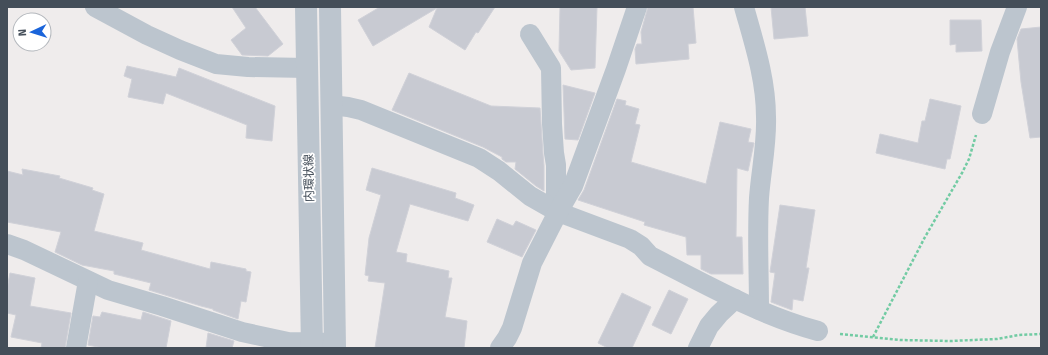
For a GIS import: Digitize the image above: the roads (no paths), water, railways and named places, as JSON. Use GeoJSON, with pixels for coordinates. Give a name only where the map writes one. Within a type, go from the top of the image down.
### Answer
{"type":"FeatureCollection","features":[{"type":"Feature","properties":{"kind":"street"},"geometry":{"type":"LineString","coordinates":[[95,7],[147,35],[216,64],[307,68]]}},
{"type":"Feature","properties":{"kind":"street","name":"内環状線"},"geometry":{"type":"LineString","coordinates":[[306,7],[312,345]]}},
{"type":"Feature","properties":{"kind":"street","name":"内環状線"},"geometry":{"type":"LineString","coordinates":[[330,7],[335,346]]}},
{"type":"Feature","properties":{"kind":"street"},"geometry":{"type":"LineString","coordinates":[[500,348],[512,328],[532,262],[559,209],[573,186],[616,68],[636,7]]}},
{"type":"Feature","properties":{"kind":"street"},"geometry":{"type":"LineString","coordinates":[[744,7],[760,67],[766,116],[759,198],[759,310]]}},
{"type":"Feature","properties":{"kind":"street"},"geometry":{"type":"LineString","coordinates":[[982,114],[1000,52],[1018,7]]}},
{"type":"Feature","properties":{"kind":"street"},"geometry":{"type":"LineString","coordinates":[[530,34],[551,68],[552,124],[556,165],[556,195],[559,209]]}},
{"type":"Feature","properties":{"kind":"street"},"geometry":{"type":"LineString","coordinates":[[331,105],[361,110],[479,158],[499,171],[530,196],[630,239],[641,246],[650,256],[735,299],[797,325],[818,331]]}},
{"type":"Feature","properties":{"kind":"street"},"geometry":{"type":"LineString","coordinates":[[7,244],[24,250],[108,290],[242,332],[288,342],[335,346]]}},
{"type":"Feature","properties":{"kind":"street"},"geometry":{"type":"LineString","coordinates":[[76,348],[88,281]]}},
{"type":"Feature","properties":{"kind":"street"},"geometry":{"type":"LineString","coordinates":[[698,348],[709,326],[735,299]]}}]}
